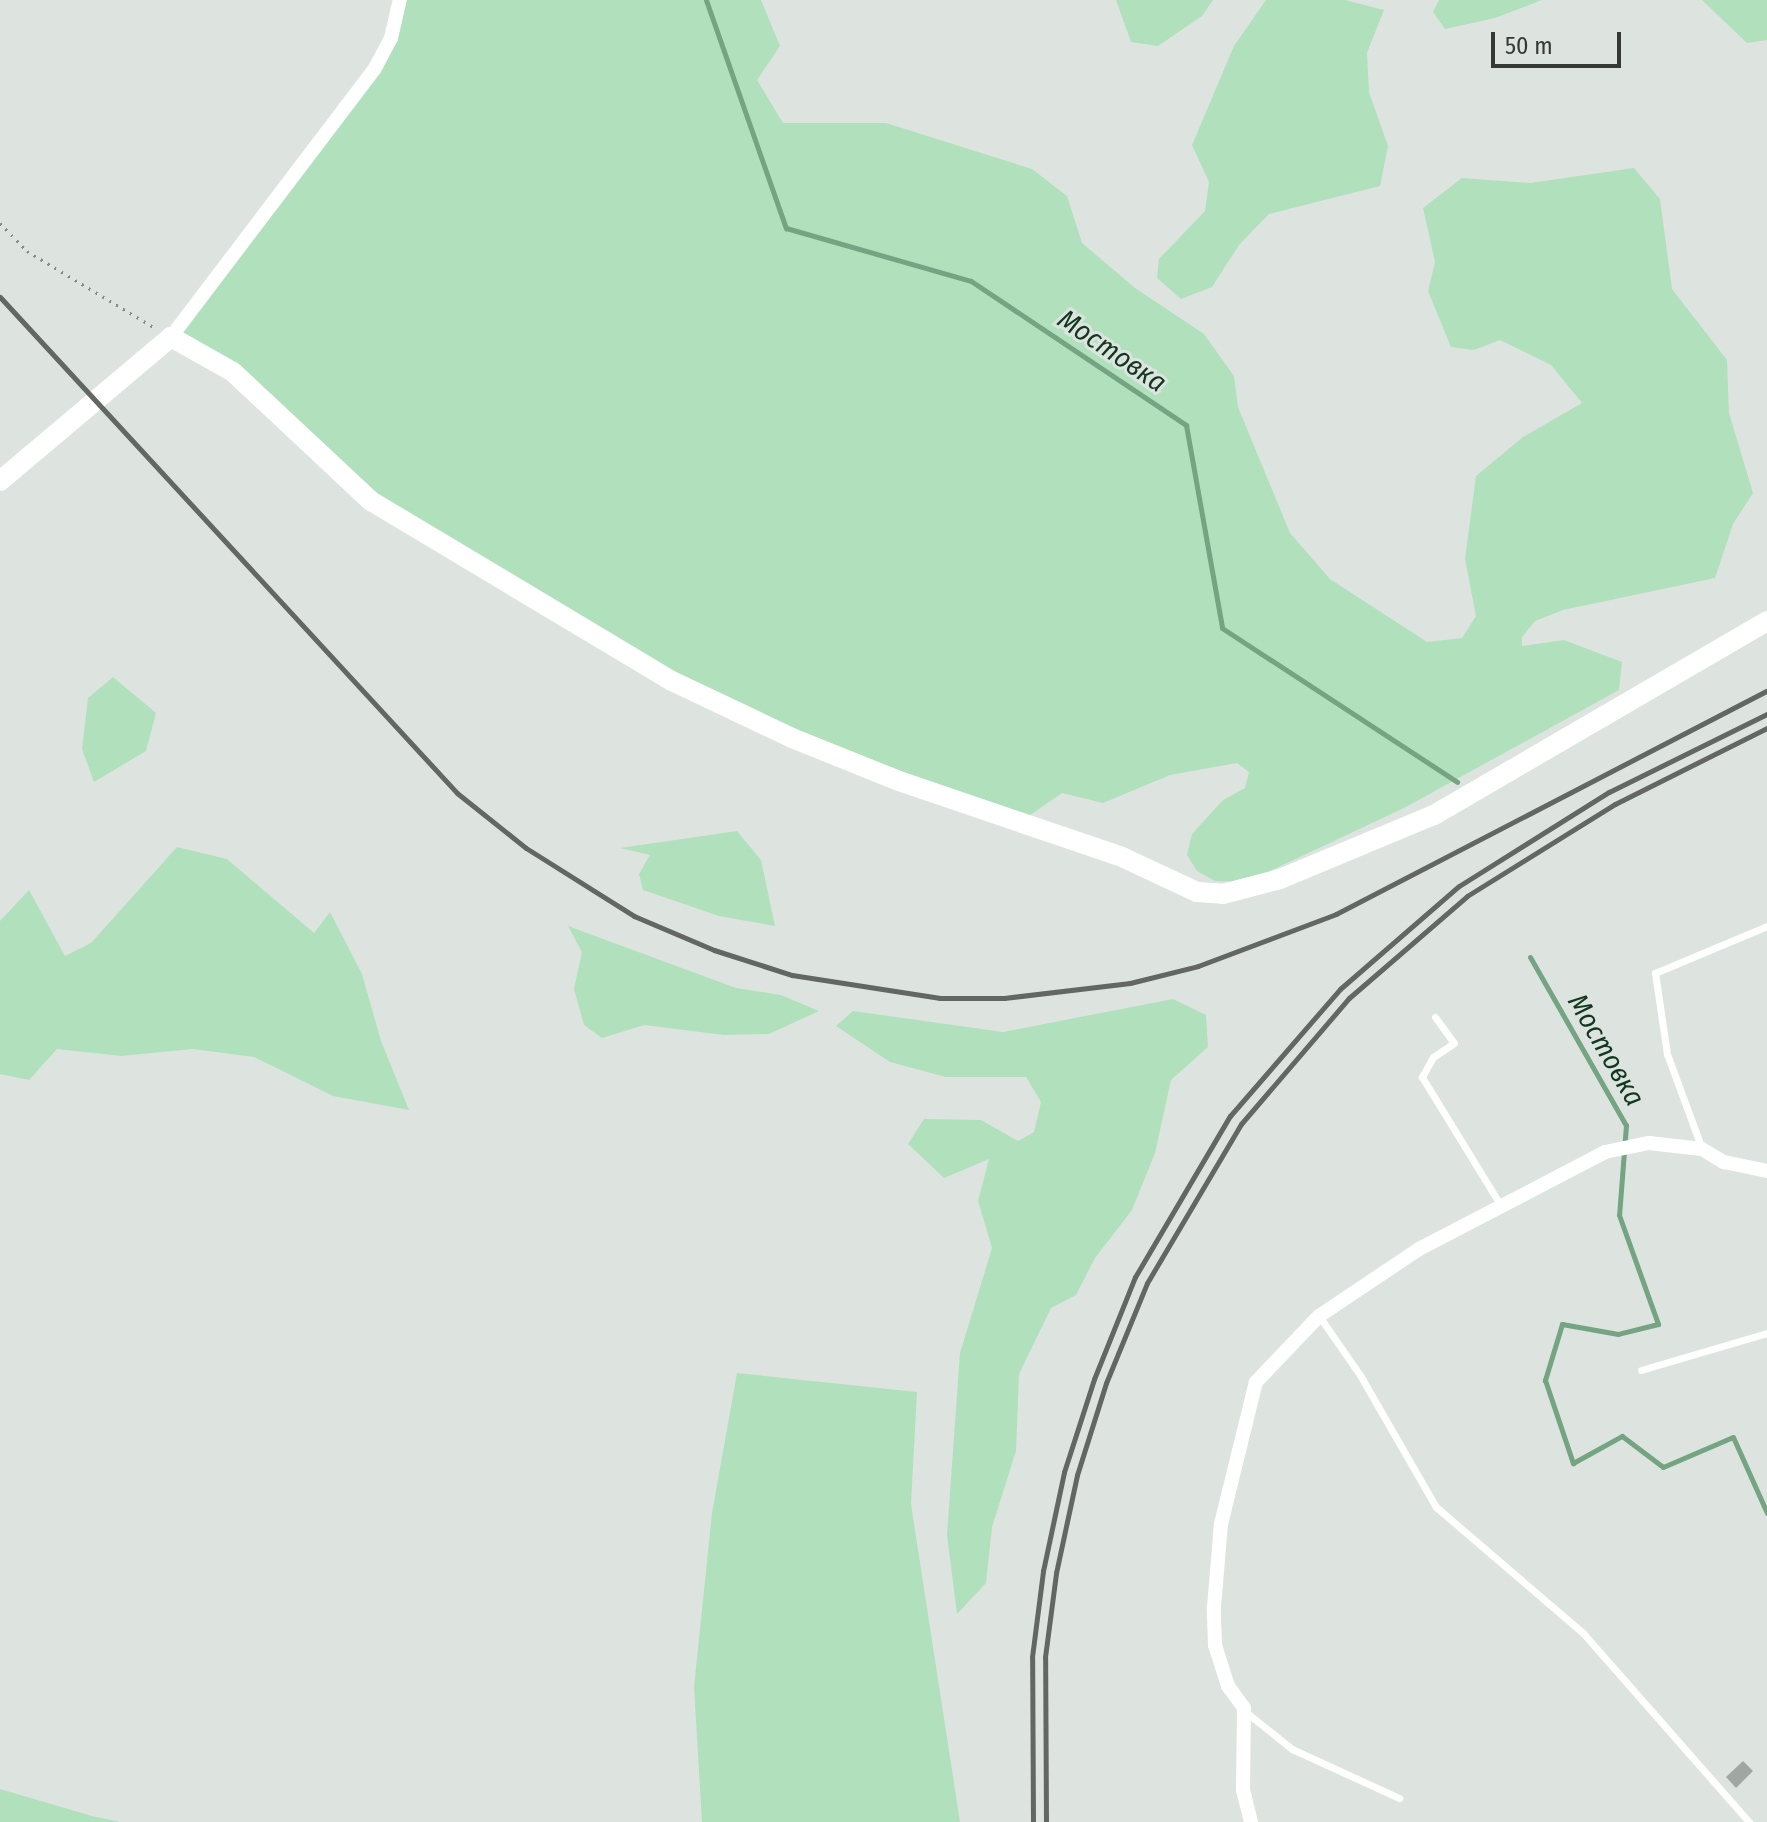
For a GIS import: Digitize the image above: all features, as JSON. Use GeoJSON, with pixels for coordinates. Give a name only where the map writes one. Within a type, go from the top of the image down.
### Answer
{"type":"FeatureCollection","features":[{"type":"Feature","properties":{"kind":"street"},"geometry":{"type":"LineString","coordinates":[[0,481],[171,337],[374,70],[391,38],[400,0]]}},
{"type":"Feature","properties":{"kind":"street"},"geometry":{"type":"LineString","coordinates":[[171,337],[233,372],[371,501],[672,681],[792,738],[1122,857],[1197,892],[1247,890],[1434,815],[1767,621]]}},
{"type":"Feature","properties":{"kind":"street"},"geometry":{"type":"LineString","coordinates":[[1251,1822],[1243,1790],[1244,1708],[1228,1686],[1215,1645],[1221,1524],[1256,1382],[1319,1316],[1419,1249],[1605,1152],[1649,1143],[1702,1149],[1724,1162],[1767,1171]]}},
{"type":"Feature","properties":{"kind":"lane"},"geometry":{"type":"LineString","coordinates":[[1702,1149],[1667,1054],[1655,973],[1767,926]]}},
{"type":"Feature","properties":{"kind":"lane"},"geometry":{"type":"LineString","coordinates":[[1435,1017],[1454,1043],[1433,1057],[1422,1077],[1501,1206]]}},
{"type":"Feature","properties":{"kind":"lane"},"geometry":{"type":"LineString","coordinates":[[1319,1316],[1360,1375],[1436,1507],[1583,1633],[1749,1822]]}},
{"type":"Feature","properties":{"kind":"lane"},"geometry":{"type":"LineString","coordinates":[[1641,1370],[1767,1333]]}},
{"type":"Feature","properties":{"kind":"lane"},"geometry":{"type":"LineString","coordinates":[[1244,1708],[1292,1749],[1399,1798]]}},
{"type":"Feature","properties":{"kind":"path"},"geometry":{"type":"LineString","coordinates":[[0,223],[27,251],[171,337]]}},
{"type":"Feature","properties":{"kind":"green space"},"geometry":{"type":"Polygon","coordinates":[[[400,0],[761,0],[780,46],[757,80],[783,123],[886,123],[1032,169],[1067,196],[1082,243],[1135,288],[1204,334],[1234,376],[1238,407],[1290,533],[1330,579],[1427,642],[1462,638],[1476,616],[1465,559],[1476,476],[1523,437],[1582,403],[1551,365],[1500,340],[1474,350],[1451,347],[1428,291],[1435,262],[1423,208],[1462,178],[1530,183],[1634,168],[1660,199],[1672,289],[1727,360],[1729,413],[1753,493],[1733,524],[1715,578],[1563,610],[1535,621],[1522,637],[1522,646],[1564,640],[1622,662],[1619,690],[1404,808],[1266,873],[1242,882],[1215,881],[1197,871],[1187,855],[1192,834],[1223,800],[1245,788],[1249,772],[1237,763],[1170,775],[1103,803],[1062,793],[1020,822],[792,738],[410,525],[233,372],[171,337],[374,70],[400,0]]]}},
{"type":"Feature","properties":{"kind":"green space"},"geometry":{"type":"Polygon","coordinates":[[[1116,0],[1213,0],[1202,16],[1158,46],[1131,42],[1116,0]]]}},
{"type":"Feature","properties":{"kind":"green space"},"geometry":{"type":"Polygon","coordinates":[[[1266,0],[1345,0],[1384,10],[1367,53],[1369,92],[1388,146],[1380,186],[1269,214],[1239,245],[1212,287],[1181,299],[1157,278],[1159,259],[1205,211],[1209,182],[1192,145],[1234,46],[1266,0]]]}},
{"type":"Feature","properties":{"kind":"green space"},"geometry":{"type":"Polygon","coordinates":[[[1439,0],[1542,0],[1495,18],[1445,29],[1433,12],[1439,0]]]}},
{"type":"Feature","properties":{"kind":"green space"},"geometry":{"type":"Polygon","coordinates":[[[1702,0],[1767,0],[1767,40],[1747,43],[1702,0]]]}},
{"type":"Feature","properties":{"kind":"green space"},"geometry":{"type":"Polygon","coordinates":[[[113,677],[156,713],[146,751],[94,782],[82,749],[88,698],[113,677]]]}},
{"type":"Feature","properties":{"kind":"green space"},"geometry":{"type":"Polygon","coordinates":[[[737,831],[761,860],[775,926],[719,916],[643,890],[639,874],[650,855],[620,848],[737,831]]]}},
{"type":"Feature","properties":{"kind":"green space"},"geometry":{"type":"Polygon","coordinates":[[[177,847],[227,859],[314,933],[330,912],[362,974],[381,1041],[409,1110],[333,1096],[254,1057],[193,1049],[121,1056],[57,1049],[29,1080],[0,1074],[0,921],[29,890],[65,956],[91,943],[177,847]]]}},
{"type":"Feature","properties":{"kind":"green space"},"geometry":{"type":"Polygon","coordinates":[[[568,926],[736,988],[781,995],[819,1011],[769,1034],[724,1035],[644,1025],[602,1038],[584,1025],[574,989],[582,952],[568,926]]]}},
{"type":"Feature","properties":{"kind":"green space"},"geometry":{"type":"Polygon","coordinates":[[[1173,999],[1206,1015],[1208,1047],[1171,1080],[1155,1153],[1132,1210],[1095,1258],[1076,1295],[1051,1308],[1019,1374],[1016,1451],[992,1527],[986,1583],[957,1614],[947,1535],[960,1353],[992,1248],[978,1201],[989,1159],[944,1178],[908,1144],[924,1119],[981,1120],[1018,1141],[1034,1132],[1041,1102],[1026,1077],[946,1077],[890,1062],[836,1026],[853,1011],[1003,1032],[1173,999]]]}},
{"type":"Feature","properties":{"kind":"green space"},"geometry":{"type":"Polygon","coordinates":[[[737,1373],[917,1392],[911,1504],[960,1822],[702,1822],[694,1687],[712,1513],[737,1373]]]}},
{"type":"Feature","properties":{"kind":"green space"},"geometry":{"type":"Polygon","coordinates":[[[0,1789],[92,1816],[120,1822],[0,1822],[0,1789]]]}},
{"type":"Feature","properties":{"kind":"building"},"geometry":{"type":"Polygon","coordinates":[[[1743,1761],[1753,1771],[1736,1788],[1726,1777],[1743,1761]]]}},
{"type":"Feature","properties":{"kind":"waterway","name":"Мостовка"},"geometry":{"type":"LineString","coordinates":[[706,0],[786,228],[971,281],[1186,425],[1222,628],[1457,782]]}},
{"type":"Feature","properties":{"kind":"waterway","name":"Мостовка"},"geometry":{"type":"LineString","coordinates":[[1530,957],[1626,1125],[1619,1215],[1658,1324],[1618,1334],[1562,1324],[1545,1380],[1573,1463],[1622,1436],[1663,1467],[1733,1437],[1767,1513]]}},
{"type":"Feature","properties":{"kind":"railway"},"geometry":{"type":"LineString","coordinates":[[0,297],[457,793],[526,848],[634,916],[714,950],[792,975],[940,998],[1004,998],[1130,983],[1198,966],[1336,914],[1767,691]]}},
{"type":"Feature","properties":{"kind":"railway"},"geometry":{"type":"LineString","coordinates":[[1033,1822],[1032,1657],[1043,1571],[1064,1472],[1094,1379],[1135,1277],[1230,1116],[1340,989],[1459,886],[1609,792],[1767,714]]}},
{"type":"Feature","properties":{"kind":"railway"},"geometry":{"type":"LineString","coordinates":[[1046,1822],[1045,1657],[1056,1573],[1077,1475],[1106,1383],[1147,1283],[1241,1124],[1349,998],[1467,896],[1615,804],[1767,728]]}}]}
